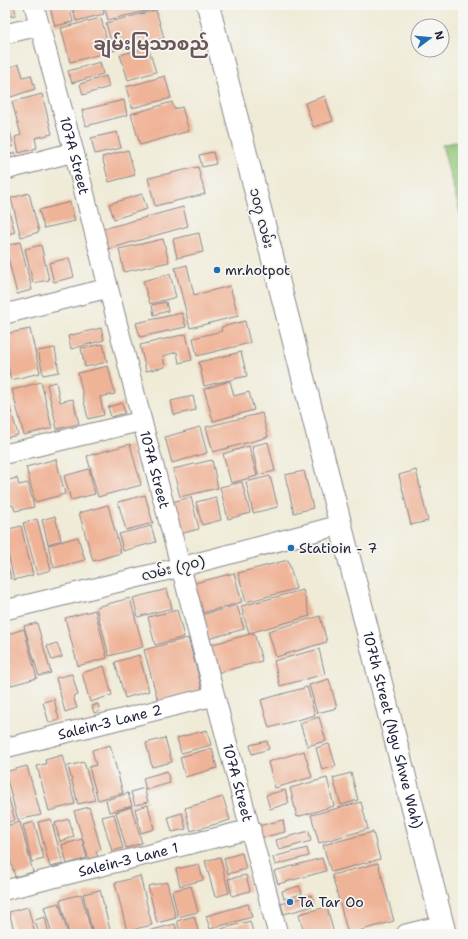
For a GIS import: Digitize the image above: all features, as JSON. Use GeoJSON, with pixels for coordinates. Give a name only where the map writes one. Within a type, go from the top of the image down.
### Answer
{"type":"FeatureCollection","features":[{"type":"Feature","properties":{"kind":"main road","name":"၁၀၇ လမ်း"},"geometry":{"type":"LineString","coordinates":[[208,5],[340,525]]}},
{"type":"Feature","properties":{"kind":"main road","name":"107th Street (Ngu Shwe Wah)"},"geometry":{"type":"LineString","coordinates":[[340,525],[443,929]]}},
{"type":"Feature","properties":{"kind":"street","name":"107A Street"},"geometry":{"type":"LineString","coordinates":[[34,5],[74,152],[214,696],[278,934]]}},
{"type":"Feature","properties":{"kind":"street"},"geometry":{"type":"LineString","coordinates":[[5,34],[39,26]]}},
{"type":"Feature","properties":{"kind":"street"},"geometry":{"type":"LineString","coordinates":[[5,170],[74,152]]}},
{"type":"Feature","properties":{"kind":"street"},"geometry":{"type":"LineString","coordinates":[[5,314],[108,288]]}},
{"type":"Feature","properties":{"kind":"street"},"geometry":{"type":"LineString","coordinates":[[5,454],[142,421]]}},
{"type":"Feature","properties":{"kind":"street","name":"လမ်း (၇၀)"},"geometry":{"type":"LineString","coordinates":[[5,610],[181,567],[340,525]]}},
{"type":"Feature","properties":{"kind":"street","name":"Salein-3 Lane 2"},"geometry":{"type":"LineString","coordinates":[[5,748],[214,696]]}},
{"type":"Feature","properties":{"kind":"street","name":"Salein-3 Lane 1"},"geometry":{"type":"LineString","coordinates":[[5,890],[251,829]]}},
{"type":"Feature","properties":{"kind":"street"},"geometry":{"type":"LineString","coordinates":[[406,934],[443,929]]}},
{"type":"Feature","properties":{"kind":"green space"},"geometry":{"type":"Polygon","coordinates":[[[463,140],[463,224],[442,145],[463,140]]]}},
{"type":"Feature","properties":{"kind":"building"},"geometry":{"type":"Polygon","coordinates":[[[5,5],[14,5],[16,15],[5,17],[5,5]]]}},
{"type":"Feature","properties":{"kind":"building"},"geometry":{"type":"Polygon","coordinates":[[[57,5],[69,5],[73,22],[55,26],[50,7],[57,5]]]}},
{"type":"Feature","properties":{"kind":"building"},"geometry":{"type":"Polygon","coordinates":[[[72,5],[102,5],[104,14],[76,21],[72,5]]]}},
{"type":"Feature","properties":{"kind":"building"},"geometry":{"type":"Polygon","coordinates":[[[104,5],[153,5],[154,9],[108,20],[104,5]]]}},
{"type":"Feature","properties":{"kind":"building"},"geometry":{"type":"Polygon","coordinates":[[[156,10],[164,38],[113,51],[106,23],[156,10]]]}},
{"type":"Feature","properties":{"kind":"building"},"geometry":{"type":"Polygon","coordinates":[[[101,18],[110,52],[70,62],[61,28],[101,18]]]}},
{"type":"Feature","properties":{"kind":"building"},"geometry":{"type":"Polygon","coordinates":[[[148,47],[156,72],[128,80],[120,55],[148,47]]]}},
{"type":"Feature","properties":{"kind":"building"},"geometry":{"type":"Polygon","coordinates":[[[100,62],[103,74],[72,83],[68,71],[100,62]]]}},
{"type":"Feature","properties":{"kind":"building"},"geometry":{"type":"Polygon","coordinates":[[[19,64],[23,77],[31,75],[35,89],[11,97],[5,79],[5,69],[19,64]]]}},
{"type":"Feature","properties":{"kind":"building"},"geometry":{"type":"Polygon","coordinates":[[[106,76],[109,87],[83,95],[80,84],[106,76]]]}},
{"type":"Feature","properties":{"kind":"building"},"geometry":{"type":"Polygon","coordinates":[[[165,76],[171,98],[132,108],[126,87],[165,76]]]}},
{"type":"Feature","properties":{"kind":"building"},"geometry":{"type":"Polygon","coordinates":[[[42,94],[52,134],[35,138],[37,148],[19,153],[15,137],[21,135],[12,102],[42,94]]]}},
{"type":"Feature","properties":{"kind":"building"},"geometry":{"type":"Polygon","coordinates":[[[325,96],[333,121],[313,127],[305,103],[325,96]]]}},
{"type":"Feature","properties":{"kind":"building"},"geometry":{"type":"Polygon","coordinates":[[[124,100],[127,115],[86,126],[82,110],[124,100]]]}},
{"type":"Feature","properties":{"kind":"building"},"geometry":{"type":"Polygon","coordinates":[[[172,102],[174,109],[182,107],[189,131],[140,145],[131,114],[172,102]]]}},
{"type":"Feature","properties":{"kind":"building"},"geometry":{"type":"Polygon","coordinates":[[[5,115],[14,146],[5,148],[5,115]]]}},
{"type":"Feature","properties":{"kind":"building"},"geometry":{"type":"Polygon","coordinates":[[[117,132],[121,148],[95,154],[91,138],[117,132]]]}},
{"type":"Feature","properties":{"kind":"building"},"geometry":{"type":"Polygon","coordinates":[[[128,150],[135,175],[109,182],[102,157],[128,150]]]}},
{"type":"Feature","properties":{"kind":"building"},"geometry":{"type":"Polygon","coordinates":[[[15,152],[19,161],[5,166],[5,156],[15,152]]]}},
{"type":"Feature","properties":{"kind":"building"},"geometry":{"type":"Polygon","coordinates":[[[213,152],[216,164],[202,167],[199,155],[213,152]]]}},
{"type":"Feature","properties":{"kind":"building"},"geometry":{"type":"Polygon","coordinates":[[[198,167],[205,194],[155,206],[148,178],[198,167]]]}},
{"type":"Feature","properties":{"kind":"building"},"geometry":{"type":"Polygon","coordinates":[[[29,193],[39,232],[21,237],[11,198],[29,193]]]}},
{"type":"Feature","properties":{"kind":"building"},"geometry":{"type":"Polygon","coordinates":[[[142,194],[147,209],[114,219],[109,204],[142,194]]]}},
{"type":"Feature","properties":{"kind":"building"},"geometry":{"type":"Polygon","coordinates":[[[5,197],[15,232],[5,235],[5,197]]]}},
{"type":"Feature","properties":{"kind":"building"},"geometry":{"type":"Polygon","coordinates":[[[70,202],[75,221],[44,228],[39,210],[70,202]]]}},
{"type":"Feature","properties":{"kind":"building"},"geometry":{"type":"Polygon","coordinates":[[[183,207],[188,226],[109,249],[103,229],[183,207]]]}},
{"type":"Feature","properties":{"kind":"building"},"geometry":{"type":"Polygon","coordinates":[[[199,233],[203,252],[177,258],[173,239],[199,233]]]}},
{"type":"Feature","properties":{"kind":"building"},"geometry":{"type":"Polygon","coordinates":[[[163,239],[169,262],[124,272],[119,249],[163,239]]]}},
{"type":"Feature","properties":{"kind":"building"},"geometry":{"type":"Polygon","coordinates":[[[20,242],[32,290],[17,294],[5,246],[20,242]]]}},
{"type":"Feature","properties":{"kind":"building"},"geometry":{"type":"Polygon","coordinates":[[[41,245],[49,280],[33,283],[25,249],[41,245]]]}},
{"type":"Feature","properties":{"kind":"building"},"geometry":{"type":"Polygon","coordinates":[[[69,258],[74,277],[54,282],[49,263],[69,258]]]}},
{"type":"Feature","properties":{"kind":"building"},"geometry":{"type":"Polygon","coordinates":[[[187,265],[194,295],[230,286],[238,316],[190,328],[175,268],[187,265]]]}},
{"type":"Feature","properties":{"kind":"building"},"geometry":{"type":"Polygon","coordinates":[[[170,274],[176,297],[150,304],[143,281],[170,274]]]}},
{"type":"Feature","properties":{"kind":"building"},"geometry":{"type":"Polygon","coordinates":[[[166,302],[168,311],[154,315],[152,305],[166,302]]]}},
{"type":"Feature","properties":{"kind":"building"},"geometry":{"type":"Polygon","coordinates":[[[182,313],[186,327],[140,337],[136,323],[182,313]]]}},
{"type":"Feature","properties":{"kind":"building"},"geometry":{"type":"Polygon","coordinates":[[[245,321],[250,343],[197,356],[193,338],[222,331],[221,327],[245,321]]]}},
{"type":"Feature","properties":{"kind":"building"},"geometry":{"type":"Polygon","coordinates":[[[101,328],[104,340],[71,349],[68,336],[101,328]]]}},
{"type":"Feature","properties":{"kind":"building"},"geometry":{"type":"Polygon","coordinates":[[[30,329],[40,373],[11,380],[5,354],[5,334],[30,329]]]}},
{"type":"Feature","properties":{"kind":"building"},"geometry":{"type":"Polygon","coordinates":[[[186,334],[192,360],[179,363],[177,352],[163,356],[165,367],[146,371],[140,345],[186,334]]]}},
{"type":"Feature","properties":{"kind":"building"},"geometry":{"type":"Polygon","coordinates":[[[103,344],[107,362],[85,367],[81,348],[103,344]]]}},
{"type":"Feature","properties":{"kind":"building"},"geometry":{"type":"Polygon","coordinates":[[[55,348],[59,372],[43,375],[38,351],[55,348]]]}},
{"type":"Feature","properties":{"kind":"building"},"geometry":{"type":"Polygon","coordinates":[[[241,352],[247,376],[204,386],[199,362],[241,352]]]}},
{"type":"Feature","properties":{"kind":"building"},"geometry":{"type":"Polygon","coordinates":[[[108,366],[115,394],[100,397],[104,415],[88,419],[78,373],[108,366]]]}},
{"type":"Feature","properties":{"kind":"building"},"geometry":{"type":"Polygon","coordinates":[[[230,381],[234,396],[249,392],[254,410],[213,421],[204,389],[230,381]]]}},
{"type":"Feature","properties":{"kind":"building"},"geometry":{"type":"Polygon","coordinates":[[[41,382],[52,428],[24,435],[12,390],[41,382]]]}},
{"type":"Feature","properties":{"kind":"building"},"geometry":{"type":"Polygon","coordinates":[[[56,382],[60,402],[73,399],[79,424],[57,429],[47,384],[56,382]]]}},
{"type":"Feature","properties":{"kind":"building"},"geometry":{"type":"Polygon","coordinates":[[[5,390],[18,435],[5,438],[5,390]]]}},
{"type":"Feature","properties":{"kind":"building"},"geometry":{"type":"Polygon","coordinates":[[[193,396],[196,410],[174,415],[171,401],[193,396]]]}},
{"type":"Feature","properties":{"kind":"building"},"geometry":{"type":"Polygon","coordinates":[[[122,403],[125,413],[111,417],[108,407],[122,403]]]}},
{"type":"Feature","properties":{"kind":"building"},"geometry":{"type":"Polygon","coordinates":[[[262,413],[268,437],[213,452],[206,427],[262,413]]]}},
{"type":"Feature","properties":{"kind":"building"},"geometry":{"type":"Polygon","coordinates":[[[200,427],[207,453],[172,463],[165,437],[200,427]]]}},
{"type":"Feature","properties":{"kind":"building"},"geometry":{"type":"Polygon","coordinates":[[[268,442],[275,471],[258,475],[252,446],[268,442]]]}},
{"type":"Feature","properties":{"kind":"building"},"geometry":{"type":"Polygon","coordinates":[[[130,444],[141,485],[98,497],[87,456],[130,444]]]}},
{"type":"Feature","properties":{"kind":"building"},"geometry":{"type":"Polygon","coordinates":[[[249,446],[257,476],[231,483],[223,454],[249,446]]]}},
{"type":"Feature","properties":{"kind":"building"},"geometry":{"type":"Polygon","coordinates":[[[56,459],[65,494],[35,502],[26,467],[56,459]]]}},
{"type":"Feature","properties":{"kind":"building"},"geometry":{"type":"Polygon","coordinates":[[[212,460],[218,488],[180,497],[173,469],[212,460]]]}},
{"type":"Feature","properties":{"kind":"building"},"geometry":{"type":"Polygon","coordinates":[[[89,469],[95,494],[71,500],[64,476],[89,469]]]}},
{"type":"Feature","properties":{"kind":"building"},"geometry":{"type":"Polygon","coordinates":[[[416,470],[428,521],[411,525],[399,475],[416,470]]]}},
{"type":"Feature","properties":{"kind":"building"},"geometry":{"type":"Polygon","coordinates":[[[304,471],[313,508],[294,513],[285,475],[304,471]]]}},
{"type":"Feature","properties":{"kind":"building"},"geometry":{"type":"Polygon","coordinates":[[[270,476],[278,507],[253,513],[246,482],[270,476]]]}},
{"type":"Feature","properties":{"kind":"building"},"geometry":{"type":"Polygon","coordinates":[[[17,478],[19,485],[28,483],[34,507],[15,511],[13,505],[7,506],[5,497],[5,481],[17,478]]]}},
{"type":"Feature","properties":{"kind":"building"},"geometry":{"type":"Polygon","coordinates":[[[242,482],[250,513],[228,519],[220,487],[242,482]]]}},
{"type":"Feature","properties":{"kind":"building"},"geometry":{"type":"Polygon","coordinates":[[[145,495],[153,523],[126,530],[118,502],[145,495]]]}},
{"type":"Feature","properties":{"kind":"building"},"geometry":{"type":"Polygon","coordinates":[[[191,497],[199,529],[180,534],[172,502],[191,497]]]}},
{"type":"Feature","properties":{"kind":"building"},"geometry":{"type":"Polygon","coordinates":[[[216,497],[221,520],[202,525],[196,502],[216,497]]]}},
{"type":"Feature","properties":{"kind":"building"},"geometry":{"type":"Polygon","coordinates":[[[108,505],[121,553],[93,561],[79,513],[108,505]]]}},
{"type":"Feature","properties":{"kind":"building"},"geometry":{"type":"Polygon","coordinates":[[[55,516],[61,540],[48,544],[42,520],[55,516]]]}},
{"type":"Feature","properties":{"kind":"building"},"geometry":{"type":"Polygon","coordinates":[[[37,519],[51,570],[37,574],[23,523],[37,519]]]}},
{"type":"Feature","properties":{"kind":"building"},"geometry":{"type":"Polygon","coordinates":[[[21,526],[33,575],[14,580],[5,541],[5,530],[21,526]]]}},
{"type":"Feature","properties":{"kind":"building"},"geometry":{"type":"Polygon","coordinates":[[[151,526],[156,542],[123,551],[119,534],[151,526]]]}},
{"type":"Feature","properties":{"kind":"building"},"geometry":{"type":"Polygon","coordinates":[[[78,537],[85,560],[54,568],[48,545],[78,537]]]}},
{"type":"Feature","properties":{"kind":"building"},"geometry":{"type":"Polygon","coordinates":[[[5,556],[11,578],[5,579],[5,556]]]}},
{"type":"Feature","properties":{"kind":"building"},"geometry":{"type":"Polygon","coordinates":[[[288,560],[296,589],[246,602],[238,573],[288,560]]]}},
{"type":"Feature","properties":{"kind":"building"},"geometry":{"type":"Polygon","coordinates":[[[234,573],[242,602],[199,614],[191,584],[234,573]]]}},
{"type":"Feature","properties":{"kind":"building"},"geometry":{"type":"Polygon","coordinates":[[[167,589],[172,608],[138,617],[133,598],[167,589]]]}},
{"type":"Feature","properties":{"kind":"building"},"geometry":{"type":"Polygon","coordinates":[[[303,590],[310,616],[249,633],[241,606],[303,590]]]}},
{"type":"Feature","properties":{"kind":"building"},"geometry":{"type":"Polygon","coordinates":[[[130,598],[143,647],[109,656],[96,607],[130,598]]]}},
{"type":"Feature","properties":{"kind":"building"},"geometry":{"type":"Polygon","coordinates":[[[237,605],[244,629],[208,639],[202,615],[237,605]]]}},
{"type":"Feature","properties":{"kind":"building"},"geometry":{"type":"Polygon","coordinates":[[[95,610],[107,658],[78,666],[65,618],[95,610]]]}},
{"type":"Feature","properties":{"kind":"building"},"geometry":{"type":"Polygon","coordinates":[[[177,610],[184,637],[155,645],[148,617],[177,610]]]}},
{"type":"Feature","properties":{"kind":"building"},"geometry":{"type":"Polygon","coordinates":[[[320,616],[327,642],[276,657],[268,631],[320,616]]]}},
{"type":"Feature","properties":{"kind":"building"},"geometry":{"type":"Polygon","coordinates":[[[37,623],[51,673],[39,676],[24,626],[37,623]]]}},
{"type":"Feature","properties":{"kind":"building"},"geometry":{"type":"Polygon","coordinates":[[[24,629],[37,678],[8,686],[5,673],[5,635],[24,629]]]}},
{"type":"Feature","properties":{"kind":"building"},"geometry":{"type":"Polygon","coordinates":[[[254,633],[262,661],[216,673],[209,645],[254,633]]]}},
{"type":"Feature","properties":{"kind":"building"},"geometry":{"type":"Polygon","coordinates":[[[188,638],[202,689],[158,701],[144,650],[188,638]]]}},
{"type":"Feature","properties":{"kind":"building"},"geometry":{"type":"Polygon","coordinates":[[[57,643],[62,657],[52,660],[47,646],[57,643]]]}},
{"type":"Feature","properties":{"kind":"building"},"geometry":{"type":"Polygon","coordinates":[[[319,649],[325,674],[280,686],[274,661],[319,649]]]}},
{"type":"Feature","properties":{"kind":"building"},"geometry":{"type":"Polygon","coordinates":[[[139,655],[149,691],[125,698],[115,662],[139,655]]]}},
{"type":"Feature","properties":{"kind":"building"},"geometry":{"type":"Polygon","coordinates":[[[104,666],[112,695],[90,702],[82,673],[104,666]]]}},
{"type":"Feature","properties":{"kind":"building"},"geometry":{"type":"Polygon","coordinates":[[[72,674],[78,695],[73,696],[77,708],[65,712],[56,678],[72,674]]]}},
{"type":"Feature","properties":{"kind":"building"},"geometry":{"type":"Polygon","coordinates":[[[329,679],[337,708],[317,713],[309,685],[329,679]]]}},
{"type":"Feature","properties":{"kind":"building"},"geometry":{"type":"Polygon","coordinates":[[[307,687],[315,715],[269,728],[261,700],[307,687]]]}},
{"type":"Feature","properties":{"kind":"building"},"geometry":{"type":"Polygon","coordinates":[[[54,699],[59,720],[49,723],[43,702],[54,699]]]}},
{"type":"Feature","properties":{"kind":"building"},"geometry":{"type":"Polygon","coordinates":[[[98,704],[100,711],[94,713],[92,706],[98,704]]]}},
{"type":"Feature","properties":{"kind":"building"},"geometry":{"type":"Polygon","coordinates":[[[319,717],[326,741],[307,746],[300,723],[319,717]]]}},
{"type":"Feature","properties":{"kind":"building"},"geometry":{"type":"Polygon","coordinates":[[[207,730],[211,745],[181,753],[177,738],[207,730]]]}},
{"type":"Feature","properties":{"kind":"building"},"geometry":{"type":"Polygon","coordinates":[[[165,738],[172,762],[152,767],[146,743],[165,738]]]}},
{"type":"Feature","properties":{"kind":"building"},"geometry":{"type":"Polygon","coordinates":[[[267,741],[269,749],[252,754],[250,745],[267,741]]]}},
{"type":"Feature","properties":{"kind":"building"},"geometry":{"type":"Polygon","coordinates":[[[329,744],[336,766],[322,770],[316,748],[329,744]]]}},
{"type":"Feature","properties":{"kind":"building"},"geometry":{"type":"Polygon","coordinates":[[[110,745],[123,793],[98,800],[89,767],[96,765],[92,750],[110,745]]]}},
{"type":"Feature","properties":{"kind":"building"},"geometry":{"type":"Polygon","coordinates":[[[212,748],[217,768],[185,777],[180,757],[212,748]]]}},
{"type":"Feature","properties":{"kind":"building"},"geometry":{"type":"Polygon","coordinates":[[[304,751],[312,777],[275,788],[268,762],[304,751]]]}},
{"type":"Feature","properties":{"kind":"building"},"geometry":{"type":"Polygon","coordinates":[[[62,755],[75,804],[49,811],[37,766],[46,764],[45,760],[62,755]]]}},
{"type":"Feature","properties":{"kind":"building"},"geometry":{"type":"Polygon","coordinates":[[[84,762],[95,800],[78,804],[68,766],[84,762]]]}},
{"type":"Feature","properties":{"kind":"building"},"geometry":{"type":"Polygon","coordinates":[[[27,766],[41,815],[18,820],[5,772],[27,766]]]}},
{"type":"Feature","properties":{"kind":"building"},"geometry":{"type":"Polygon","coordinates":[[[167,771],[170,783],[146,790],[143,778],[167,771]]]}},
{"type":"Feature","properties":{"kind":"building"},"geometry":{"type":"Polygon","coordinates":[[[351,773],[358,800],[341,805],[333,778],[351,773]]]}},
{"type":"Feature","properties":{"kind":"building"},"geometry":{"type":"Polygon","coordinates":[[[327,778],[334,806],[297,817],[290,788],[327,778]]]}},
{"type":"Feature","properties":{"kind":"building"},"geometry":{"type":"Polygon","coordinates":[[[5,785],[15,820],[5,823],[5,785]]]}},
{"type":"Feature","properties":{"kind":"building"},"geometry":{"type":"Polygon","coordinates":[[[144,788],[148,802],[135,805],[131,792],[144,788]]]}},
{"type":"Feature","properties":{"kind":"building"},"geometry":{"type":"Polygon","coordinates":[[[285,790],[289,803],[270,809],[266,795],[285,790]]]}},
{"type":"Feature","properties":{"kind":"building"},"geometry":{"type":"Polygon","coordinates":[[[128,793],[132,806],[109,812],[106,800],[128,793]]]}},
{"type":"Feature","properties":{"kind":"building"},"geometry":{"type":"Polygon","coordinates":[[[223,797],[230,820],[191,831],[185,808],[223,797]]]}},
{"type":"Feature","properties":{"kind":"building"},"geometry":{"type":"Polygon","coordinates":[[[361,802],[368,829],[319,843],[311,815],[361,802]]]}},
{"type":"Feature","properties":{"kind":"building"},"geometry":{"type":"Polygon","coordinates":[[[148,805],[154,829],[141,833],[135,809],[148,805]]]}},
{"type":"Feature","properties":{"kind":"building"},"geometry":{"type":"Polygon","coordinates":[[[89,807],[101,849],[96,851],[98,857],[89,860],[74,811],[89,807]]]}},
{"type":"Feature","properties":{"kind":"building"},"geometry":{"type":"Polygon","coordinates":[[[131,807],[142,843],[126,848],[116,812],[131,807]]]}},
{"type":"Feature","properties":{"kind":"building"},"geometry":{"type":"Polygon","coordinates":[[[182,813],[186,829],[172,832],[168,817],[182,813]]]}},
{"type":"Feature","properties":{"kind":"building"},"geometry":{"type":"Polygon","coordinates":[[[114,814],[123,848],[112,851],[102,817],[114,814]]]}},
{"type":"Feature","properties":{"kind":"building"},"geometry":{"type":"Polygon","coordinates":[[[51,819],[63,864],[50,867],[38,822],[51,819]]]}},
{"type":"Feature","properties":{"kind":"building"},"geometry":{"type":"Polygon","coordinates":[[[69,819],[74,837],[60,841],[55,823],[69,819]]]}},
{"type":"Feature","properties":{"kind":"building"},"geometry":{"type":"Polygon","coordinates":[[[283,820],[285,832],[260,838],[258,826],[283,820]]]}},
{"type":"Feature","properties":{"kind":"building"},"geometry":{"type":"Polygon","coordinates":[[[20,822],[33,872],[15,877],[5,839],[5,826],[20,822]]]}},
{"type":"Feature","properties":{"kind":"building"},"geometry":{"type":"Polygon","coordinates":[[[34,822],[44,859],[32,862],[23,825],[34,822]]]}},
{"type":"Feature","properties":{"kind":"building"},"geometry":{"type":"Polygon","coordinates":[[[309,831],[311,841],[279,850],[276,840],[309,831]]]}},
{"type":"Feature","properties":{"kind":"building"},"geometry":{"type":"Polygon","coordinates":[[[373,832],[380,859],[331,872],[323,845],[373,832]]]}},
{"type":"Feature","properties":{"kind":"building"},"geometry":{"type":"Polygon","coordinates":[[[82,839],[87,858],[67,864],[62,845],[82,839]]]}},
{"type":"Feature","properties":{"kind":"building"},"geometry":{"type":"Polygon","coordinates":[[[5,848],[10,866],[5,868],[5,848]]]}},
{"type":"Feature","properties":{"kind":"building"},"geometry":{"type":"Polygon","coordinates":[[[307,848],[309,856],[275,865],[273,857],[307,848]]]}},
{"type":"Feature","properties":{"kind":"building"},"geometry":{"type":"Polygon","coordinates":[[[242,853],[246,869],[228,874],[224,858],[242,853]]]}},
{"type":"Feature","properties":{"kind":"building"},"geometry":{"type":"Polygon","coordinates":[[[220,857],[229,893],[215,897],[205,861],[220,857]]]}},
{"type":"Feature","properties":{"kind":"building"},"geometry":{"type":"Polygon","coordinates":[[[322,858],[326,871],[278,884],[274,871],[322,858]]]}},
{"type":"Feature","properties":{"kind":"building"},"geometry":{"type":"Polygon","coordinates":[[[378,863],[394,921],[348,934],[332,875],[378,863]]]}},
{"type":"Feature","properties":{"kind":"building"},"geometry":{"type":"Polygon","coordinates":[[[199,864],[203,880],[180,886],[176,869],[199,864]]]}},
{"type":"Feature","properties":{"kind":"building"},"geometry":{"type":"Polygon","coordinates":[[[246,875],[250,891],[232,896],[228,879],[246,875]]]}},
{"type":"Feature","properties":{"kind":"building"},"geometry":{"type":"Polygon","coordinates":[[[140,876],[152,925],[127,931],[115,883],[140,876]]]}},
{"type":"Feature","properties":{"kind":"building"},"geometry":{"type":"Polygon","coordinates":[[[167,882],[176,918],[157,923],[148,886],[167,882]]]}},
{"type":"Feature","properties":{"kind":"building"},"geometry":{"type":"Polygon","coordinates":[[[191,886],[198,912],[178,917],[172,891],[191,886]]]}},
{"type":"Feature","properties":{"kind":"building"},"geometry":{"type":"Polygon","coordinates":[[[299,886],[302,894],[284,899],[282,891],[299,886]]]}},
{"type":"Feature","properties":{"kind":"building"},"geometry":{"type":"Polygon","coordinates":[[[100,890],[111,934],[93,934],[83,894],[100,890]]]}},
{"type":"Feature","properties":{"kind":"building"},"geometry":{"type":"Polygon","coordinates":[[[81,894],[92,934],[69,934],[60,900],[81,894]]]}},
{"type":"Feature","properties":{"kind":"building"},"geometry":{"type":"Polygon","coordinates":[[[311,895],[314,906],[284,914],[281,904],[311,895]]]}},
{"type":"Feature","properties":{"kind":"building"},"geometry":{"type":"Polygon","coordinates":[[[59,903],[68,934],[52,934],[44,907],[59,903]]]}},
{"type":"Feature","properties":{"kind":"building"},"geometry":{"type":"Polygon","coordinates":[[[248,904],[252,917],[210,929],[206,916],[248,904]]]}},
{"type":"Feature","properties":{"kind":"building"},"geometry":{"type":"Polygon","coordinates":[[[28,907],[35,934],[15,934],[9,912],[28,907]]]}},
{"type":"Feature","properties":{"kind":"building"},"geometry":{"type":"Polygon","coordinates":[[[327,907],[334,934],[304,934],[299,914],[327,907]]]}},
{"type":"Feature","properties":{"kind":"building"},"geometry":{"type":"Polygon","coordinates":[[[194,916],[199,934],[181,934],[177,921],[194,916]]]}},
{"type":"Feature","properties":{"kind":"building"},"geometry":{"type":"Polygon","coordinates":[[[45,917],[49,934],[39,934],[35,920],[45,917]]]}},
{"type":"Feature","properties":{"kind":"building"},"geometry":{"type":"Polygon","coordinates":[[[250,921],[253,932],[247,934],[223,934],[221,929],[250,921]]]}},
{"type":"Feature","properties":{"kind":"building"},"geometry":{"type":"Polygon","coordinates":[[[175,924],[178,934],[149,934],[148,931],[175,924]]]}},
{"type":"Feature","properties":{"kind":"place","name":"mr.hotpot"},"geometry":{"type":"Point","coordinates":[217,270]}},
{"type":"Feature","properties":{"kind":"place","name":"Statioin - 7"},"geometry":{"type":"Point","coordinates":[291,548]}},
{"type":"Feature","properties":{"kind":"place","name":"Ta Tar Oo"},"geometry":{"type":"Point","coordinates":[290,902]}},
{"type":"Feature","properties":{"kind":"district","name":"ချမ်းမြသာစည်"},"geometry":{"type":"Point","coordinates":[151,44]}}]}
